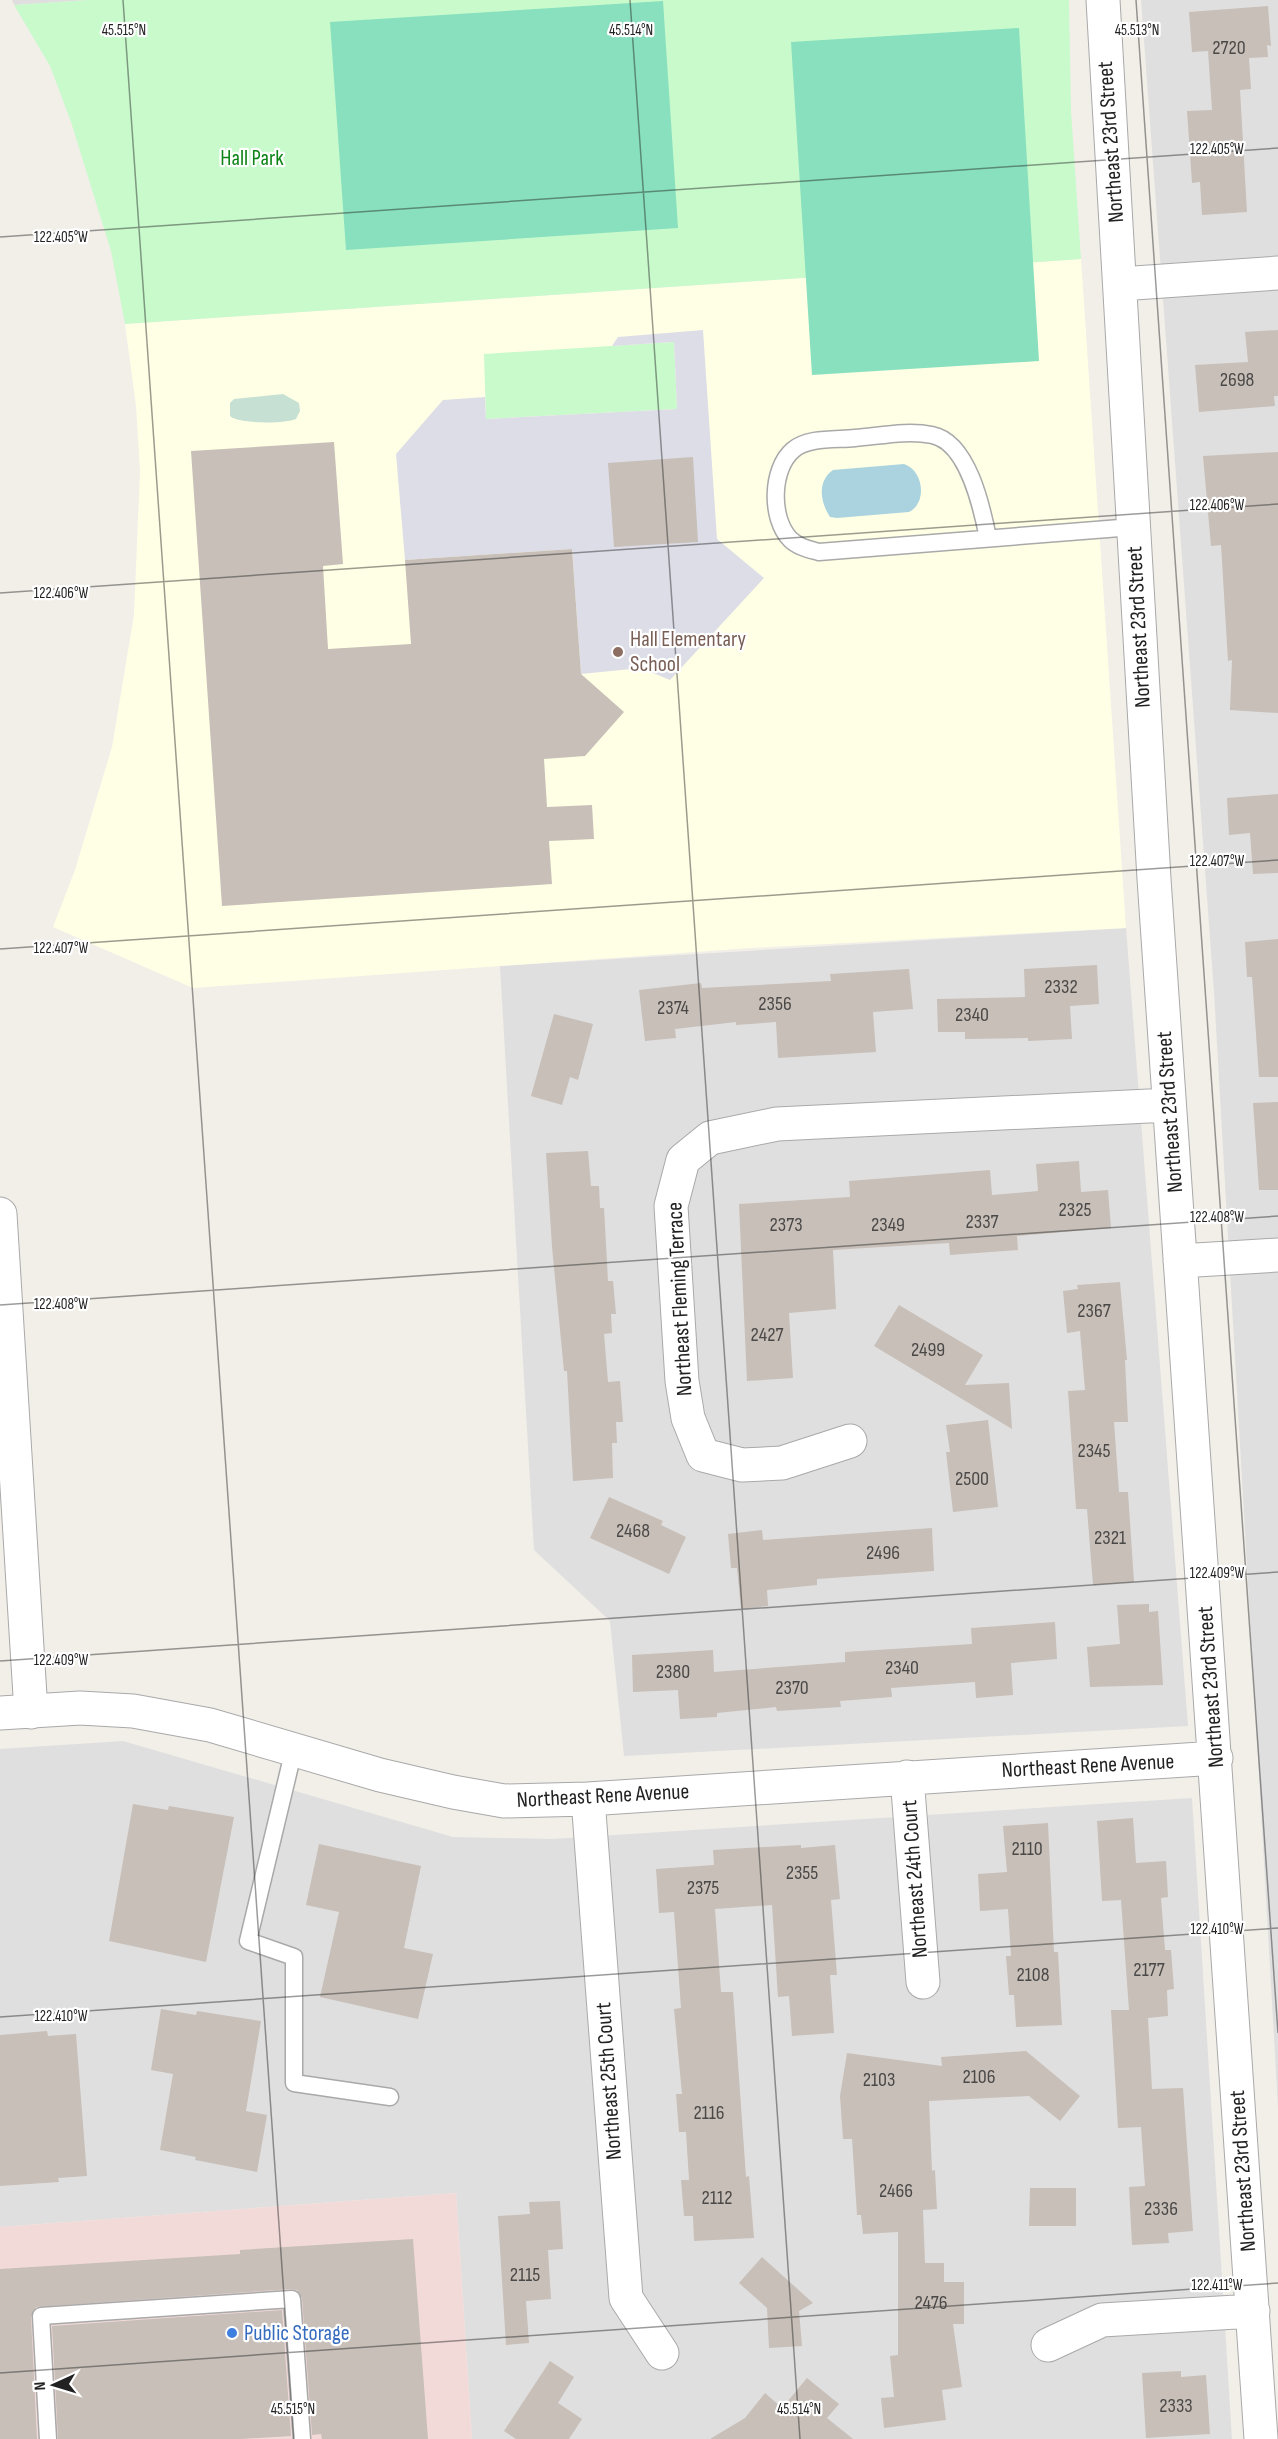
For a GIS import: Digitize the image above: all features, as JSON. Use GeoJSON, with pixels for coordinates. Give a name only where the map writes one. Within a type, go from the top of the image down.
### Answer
{"type":"FeatureCollection","features":[{"type":"Feature","properties":{"kind":"street","name":"Northeast 23rd Street"},"geometry":{"type":"LineString","coordinates":[[1103,0],[1168,1105],[1216,1758],[1261,2439]]}},
{"type":"Feature","properties":{"kind":"street"},"geometry":{"type":"LineString","coordinates":[[1120,284],[1278,273]]}},
{"type":"Feature","properties":{"kind":"street","name":"Northeast Fleming Terrace"},"geometry":{"type":"LineString","coordinates":[[850,1442],[783,1462],[742,1465],[704,1455],[688,1418],[682,1381],[671,1206],[683,1160],[710,1138],[777,1125],[1168,1105]]}},
{"type":"Feature","properties":{"kind":"street"},"geometry":{"type":"LineString","coordinates":[[0,1214],[16,1712]]}},
{"type":"Feature","properties":{"kind":"street"},"geometry":{"type":"LineString","coordinates":[[1180,1261],[1278,1255]]}},
{"type":"Feature","properties":{"kind":"street","name":"Northeast Rene Avenue"},"geometry":{"type":"LineString","coordinates":[[16,1712],[80,1708],[133,1711],[210,1725],[380,1775],[453,1792],[504,1800],[588,1799],[1216,1758]]}},
{"type":"Feature","properties":{"kind":"street","name":"Northeast 24th Court"},"geometry":{"type":"LineString","coordinates":[[907,1777],[923,1982]]}},
{"type":"Feature","properties":{"kind":"street","name":"Northeast 25th Court"},"geometry":{"type":"LineString","coordinates":[[588,1799],[626,2298],[662,2353]]}},
{"type":"Feature","properties":{"kind":"street"},"geometry":{"type":"LineString","coordinates":[[1048,2345],[1102,2320],[1253,2311]]}},
{"type":"Feature","properties":{"kind":"lane"},"geometry":{"type":"LineString","coordinates":[[988,538],[972,477],[951,445],[935,435],[916,433],[809,442],[793,450],[782,466],[776,492],[781,523],[789,538],[803,548],[819,552],[1133,526]]}},
{"type":"Feature","properties":{"kind":"lane"},"geometry":{"type":"LineString","coordinates":[[294,1749],[248,1941],[294,1957],[294,2083],[390,2097]]}},
{"type":"Feature","properties":{"kind":"lane"},"geometry":{"type":"LineString","coordinates":[[48,2439],[41,2316],[292,2299],[302,2439]]}},
{"type":"Feature","properties":{"kind":"shaded area"},"geometry":{"type":"Polygon","coordinates":[[[12,0],[89,0],[14,5],[12,0]]]}},
{"type":"Feature","properties":{"kind":"shaded area"},"geometry":{"type":"Polygon","coordinates":[[[1141,0],[1278,0],[1278,2107],[1214,992],[1141,0]]]}},
{"type":"Feature","properties":{"kind":"shaded area","name":"Hall Elementary School"},"geometry":{"type":"Polygon","coordinates":[[[1081,259],[1126,928],[751,948],[193,988],[53,927],[75,870],[112,747],[134,615],[140,471],[136,406],[125,324],[1081,259]]]}},
{"type":"Feature","properties":{"kind":"shaded area"},"geometry":{"type":"Polygon","coordinates":[[[703,330],[717,539],[764,578],[670,680],[641,668],[581,674],[572,549],[405,560],[396,454],[443,400],[485,397],[486,419],[677,409],[674,342],[612,346],[618,337],[703,330]]]}},
{"type":"Feature","properties":{"kind":"shaded area"},"geometry":{"type":"Polygon","coordinates":[[[283,394],[299,403],[300,411],[296,419],[262,422],[242,421],[230,416],[230,403],[234,399],[283,394]]]}},
{"type":"Feature","properties":{"kind":"shaded area"},"geometry":{"type":"Polygon","coordinates":[[[1126,928],[1188,1726],[624,1756],[610,1621],[534,1550],[500,966],[1126,928]]]}},
{"type":"Feature","properties":{"kind":"shaded area"},"geometry":{"type":"Polygon","coordinates":[[[123,1741],[453,1837],[552,1839],[1192,1798],[1232,2439],[472,2439],[456,2193],[0,2227],[0,1749],[123,1741]]]}},
{"type":"Feature","properties":{"kind":"shaded area","name":"Public Storage"},"geometry":{"type":"Polygon","coordinates":[[[456,2193],[472,2439],[0,2439],[0,2227],[456,2193]]]}},
{"type":"Feature","properties":{"kind":"green space","name":"Hall Park"},"geometry":{"type":"Polygon","coordinates":[[[89,0],[1069,0],[1071,111],[1081,259],[125,324],[111,251],[71,122],[50,66],[14,5],[89,0]]]}},
{"type":"Feature","properties":{"kind":"green space"},"geometry":{"type":"Polygon","coordinates":[[[663,1],[678,228],[346,250],[330,22],[663,1]]]}},
{"type":"Feature","properties":{"kind":"green space"},"geometry":{"type":"Polygon","coordinates":[[[1019,28],[1039,361],[812,375],[791,42],[1019,28]]]}},
{"type":"Feature","properties":{"kind":"green space"},"geometry":{"type":"Polygon","coordinates":[[[674,342],[677,409],[486,419],[484,354],[674,342]]]}},
{"type":"Feature","properties":{"kind":"water"},"geometry":{"type":"Polygon","coordinates":[[[904,464],[915,473],[921,486],[919,501],[909,512],[830,517],[822,498],[822,486],[833,470],[904,464]]]}},
{"type":"Feature","properties":{"kind":"building"},"geometry":{"type":"Polygon","coordinates":[[[1268,6],[1271,46],[1267,45],[1268,57],[1249,58],[1251,89],[1240,90],[1247,212],[1202,215],[1200,182],[1192,183],[1187,111],[1212,110],[1208,51],[1192,52],[1189,12],[1268,6]]]}},
{"type":"Feature","properties":{"kind":"building"},"geometry":{"type":"Polygon","coordinates":[[[1278,330],[1278,396],[1274,396],[1275,406],[1199,412],[1195,365],[1248,362],[1245,332],[1278,330]]]}},
{"type":"Feature","properties":{"kind":"building"},"geometry":{"type":"Polygon","coordinates":[[[334,442],[343,564],[323,566],[328,649],[411,644],[405,560],[572,549],[581,674],[624,712],[585,756],[544,759],[547,807],[592,805],[594,839],[549,841],[552,884],[222,906],[191,451],[334,442]]]}},
{"type":"Feature","properties":{"kind":"building"},"geometry":{"type":"Polygon","coordinates":[[[1278,452],[1278,713],[1230,710],[1232,660],[1228,661],[1221,545],[1211,546],[1203,456],[1278,452]]]}},
{"type":"Feature","properties":{"kind":"building"},"geometry":{"type":"Polygon","coordinates":[[[693,457],[698,542],[614,547],[608,463],[693,457]]]}},
{"type":"Feature","properties":{"kind":"building"},"geometry":{"type":"Polygon","coordinates":[[[1278,794],[1278,873],[1253,874],[1250,833],[1229,835],[1227,798],[1278,794]]]}},
{"type":"Feature","properties":{"kind":"building"},"geometry":{"type":"Polygon","coordinates":[[[1278,939],[1278,1077],[1259,1077],[1252,977],[1247,977],[1245,942],[1278,939]]]}},
{"type":"Feature","properties":{"kind":"building"},"geometry":{"type":"Polygon","coordinates":[[[1097,965],[1099,1004],[1070,1006],[1072,1039],[1028,1041],[1028,1038],[965,1039],[965,1032],[938,1032],[937,999],[1025,997],[1024,969],[1097,965]]]}},
{"type":"Feature","properties":{"kind":"building"},"geometry":{"type":"Polygon","coordinates":[[[909,969],[913,1009],[873,1012],[876,1052],[778,1058],[776,1022],[736,1025],[736,1022],[675,1029],[676,1038],[645,1041],[639,990],[701,983],[702,988],[831,981],[830,974],[909,969]]]}},
{"type":"Feature","properties":{"kind":"building"},"geometry":{"type":"Polygon","coordinates":[[[554,1014],[593,1024],[578,1080],[570,1077],[562,1105],[531,1096],[554,1014]]]}},
{"type":"Feature","properties":{"kind":"building"},"geometry":{"type":"Polygon","coordinates":[[[1278,1102],[1278,1190],[1259,1190],[1253,1103],[1278,1102]]]}},
{"type":"Feature","properties":{"kind":"building"},"geometry":{"type":"Polygon","coordinates":[[[588,1151],[591,1186],[599,1186],[600,1208],[604,1208],[608,1281],[613,1281],[616,1314],[611,1314],[612,1333],[604,1334],[608,1382],[620,1381],[623,1422],[616,1422],[617,1443],[612,1443],[613,1478],[573,1481],[567,1371],[564,1371],[552,1247],[546,1153],[588,1151]]]}},
{"type":"Feature","properties":{"kind":"building"},"geometry":{"type":"Polygon","coordinates":[[[1079,1161],[1081,1192],[1108,1190],[1111,1228],[1017,1236],[1018,1250],[950,1255],[949,1243],[833,1250],[836,1309],[789,1313],[793,1378],[747,1381],[739,1204],[850,1197],[849,1181],[990,1170],[992,1195],[1038,1191],[1036,1164],[1079,1161]]]}},
{"type":"Feature","properties":{"kind":"building"},"geometry":{"type":"Polygon","coordinates":[[[1120,1282],[1127,1360],[1125,1360],[1128,1422],[1114,1422],[1119,1492],[1128,1492],[1134,1582],[1093,1585],[1087,1509],[1076,1509],[1068,1391],[1085,1390],[1080,1331],[1067,1333],[1063,1291],[1078,1289],[1077,1285],[1120,1282]]]}},
{"type":"Feature","properties":{"kind":"building"},"geometry":{"type":"Polygon","coordinates":[[[899,1305],[983,1355],[965,1385],[1009,1383],[1012,1429],[874,1346],[899,1305]]]}},
{"type":"Feature","properties":{"kind":"building"},"geometry":{"type":"Polygon","coordinates":[[[988,1420],[998,1507],[953,1512],[946,1452],[950,1452],[946,1425],[988,1420]]]}},
{"type":"Feature","properties":{"kind":"building"},"geometry":{"type":"Polygon","coordinates":[[[609,1497],[663,1521],[661,1525],[686,1537],[669,1574],[590,1538],[609,1497]]]}},
{"type":"Feature","properties":{"kind":"building"},"geometry":{"type":"Polygon","coordinates":[[[932,1528],[934,1571],[817,1579],[817,1585],[767,1590],[768,1606],[741,1609],[737,1568],[731,1568],[728,1534],[762,1530],[763,1540],[932,1528]]]}},
{"type":"Feature","properties":{"kind":"building"},"geometry":{"type":"Polygon","coordinates":[[[1149,1604],[1149,1612],[1158,1611],[1163,1685],[1090,1687],[1087,1647],[1120,1644],[1117,1605],[1149,1604]]]}},
{"type":"Feature","properties":{"kind":"building"},"geometry":{"type":"Polygon","coordinates":[[[1055,1622],[1057,1659],[1011,1663],[1013,1695],[976,1698],[975,1682],[891,1688],[892,1697],[840,1701],[841,1707],[777,1711],[776,1707],[717,1713],[717,1717],[680,1719],[678,1690],[633,1692],[632,1655],[713,1650],[714,1672],[845,1662],[845,1652],[972,1644],[971,1628],[1055,1622]]]}},
{"type":"Feature","properties":{"kind":"building"},"geometry":{"type":"Polygon","coordinates":[[[133,1804],[168,1810],[169,1806],[234,1817],[206,1962],[109,1941],[133,1804]]]}},
{"type":"Feature","properties":{"kind":"building"},"geometry":{"type":"Polygon","coordinates":[[[1133,1818],[1136,1863],[1166,1861],[1168,1897],[1161,1898],[1165,1950],[1171,1950],[1174,1989],[1167,1990],[1168,2016],[1148,2018],[1152,2089],[1183,2088],[1193,2231],[1168,2233],[1169,2243],[1132,2245],[1129,2187],[1145,2186],[1141,2127],[1118,2128],[1111,2010],[1129,2010],[1121,1900],[1102,1901],[1097,1821],[1133,1818]]]}},
{"type":"Feature","properties":{"kind":"building"},"geometry":{"type":"Polygon","coordinates":[[[1048,1823],[1054,1952],[1058,1952],[1062,2025],[1016,2027],[1014,1995],[1009,1995],[1006,1956],[1011,1956],[1008,1909],[980,1911],[978,1874],[1007,1872],[1003,1826],[1048,1823]]]}},
{"type":"Feature","properties":{"kind":"building"},"geometry":{"type":"Polygon","coordinates":[[[319,1844],[421,1866],[404,1948],[433,1954],[418,2019],[320,1997],[339,1912],[306,1905],[319,1844]]]}},
{"type":"Feature","properties":{"kind":"building"},"geometry":{"type":"Polygon","coordinates":[[[801,1845],[801,1848],[835,1845],[840,1899],[831,1900],[837,1975],[830,1975],[834,2033],[792,2036],[789,1996],[778,1997],[772,1905],[715,1909],[721,1992],[733,1992],[746,2177],[749,2176],[754,2238],[694,2241],[693,2216],[684,2216],[681,2180],[689,2180],[686,2132],[679,2132],[676,2094],[682,2094],[674,2009],[681,2008],[674,1912],[659,1913],[656,1869],[714,1865],[713,1850],[801,1845]]]}},
{"type":"Feature","properties":{"kind":"building"},"geometry":{"type":"Polygon","coordinates":[[[161,2009],[196,2015],[197,2011],[261,2021],[246,2111],[267,2115],[257,2172],[195,2160],[196,2157],[160,2150],[173,2074],[151,2070],[161,2009]]]}},
{"type":"Feature","properties":{"kind":"building"},"geometry":{"type":"Polygon","coordinates":[[[47,2031],[48,2036],[76,2034],[87,2176],[58,2178],[59,2182],[0,2186],[0,2035],[47,2031]]]}},
{"type":"Feature","properties":{"kind":"building"},"geometry":{"type":"Polygon","coordinates":[[[1026,2051],[1080,2096],[1060,2121],[1029,2096],[929,2101],[932,2171],[935,2170],[937,2209],[923,2210],[925,2263],[944,2263],[944,2282],[964,2282],[964,2324],[953,2324],[962,2387],[942,2390],[946,2420],[884,2428],[881,2398],[894,2397],[890,2356],[898,2355],[898,2232],[863,2234],[861,2215],[857,2215],[852,2139],[843,2139],[840,2096],[847,2053],[942,2066],[941,2057],[1026,2051]]]}},
{"type":"Feature","properties":{"kind":"building"},"geometry":{"type":"Polygon","coordinates":[[[1030,2188],[1076,2188],[1076,2226],[1029,2226],[1030,2188]]]}},
{"type":"Feature","properties":{"kind":"building"},"geometry":{"type":"Polygon","coordinates":[[[560,2201],[563,2249],[548,2250],[551,2299],[526,2301],[529,2343],[506,2345],[498,2216],[530,2214],[529,2202],[560,2201]]]}},
{"type":"Feature","properties":{"kind":"building"},"geometry":{"type":"Polygon","coordinates":[[[413,2239],[428,2439],[322,2439],[321,2434],[312,2435],[302,2298],[297,2290],[291,2289],[36,2307],[31,2317],[37,2439],[0,2439],[0,2269],[240,2254],[240,2250],[413,2239]]]}},
{"type":"Feature","properties":{"kind":"building"},"geometry":{"type":"Polygon","coordinates":[[[762,2257],[813,2303],[799,2311],[802,2346],[769,2348],[767,2308],[739,2283],[762,2257]]]}},
{"type":"Feature","properties":{"kind":"building"},"geometry":{"type":"Polygon","coordinates":[[[282,2310],[291,2436],[241,2439],[58,2439],[52,2326],[282,2310]]]}},
{"type":"Feature","properties":{"kind":"building"},"geometry":{"type":"Polygon","coordinates":[[[550,2361],[574,2377],[558,2403],[582,2419],[569,2439],[516,2439],[504,2431],[550,2361]]]}},
{"type":"Feature","properties":{"kind":"building"},"geometry":{"type":"Polygon","coordinates":[[[1181,2371],[1181,2377],[1206,2375],[1210,2434],[1146,2438],[1142,2373],[1181,2371]]]}},
{"type":"Feature","properties":{"kind":"building"},"geometry":{"type":"Polygon","coordinates":[[[807,2378],[839,2404],[827,2418],[853,2439],[710,2439],[745,2418],[765,2393],[782,2408],[807,2378]]]}},
{"type":"Feature","properties":{"kind":"place","name":"Hall Elementary School"},"geometry":{"type":"Point","coordinates":[618,652]}},
{"type":"Feature","properties":{"kind":"place","name":"Public Storage"},"geometry":{"type":"Point","coordinates":[232,2333]}}]}
